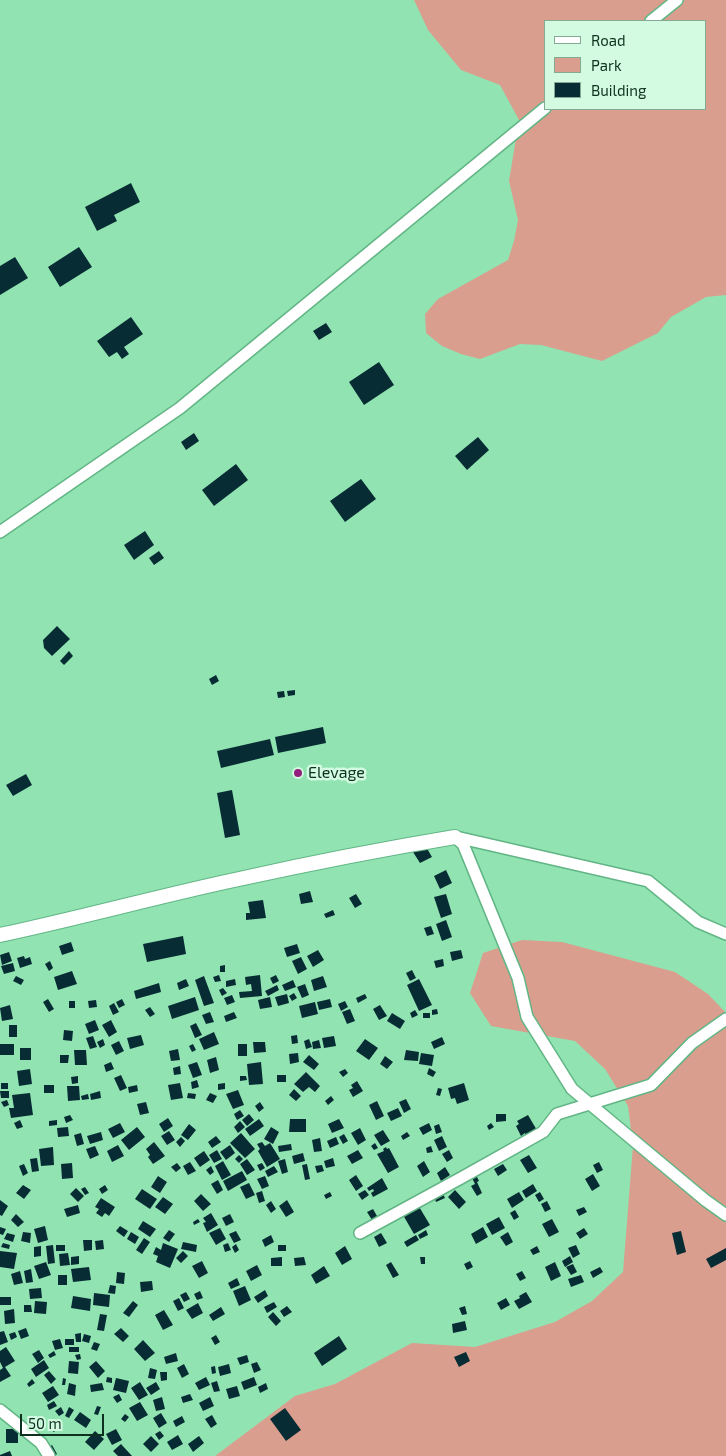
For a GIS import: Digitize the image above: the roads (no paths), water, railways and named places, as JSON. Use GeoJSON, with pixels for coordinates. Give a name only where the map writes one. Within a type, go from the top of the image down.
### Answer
{"type":"FeatureCollection","features":[{"type":"Feature","properties":{"kind":"street"},"geometry":{"type":"LineString","coordinates":[[651,20],[677,0]]}},
{"type":"Feature","properties":{"kind":"street"},"geometry":{"type":"LineString","coordinates":[[0,532],[180,408],[544,109]]}},
{"type":"Feature","properties":{"kind":"street"},"geometry":{"type":"LineString","coordinates":[[455,837],[463,844],[518,978],[527,1017],[572,1089],[705,1200],[726,1215]]}},
{"type":"Feature","properties":{"kind":"street"},"geometry":{"type":"LineString","coordinates":[[0,935],[237,879],[336,858],[455,837],[648,881],[698,922],[726,934]]}},
{"type":"Feature","properties":{"kind":"street"},"geometry":{"type":"LineString","coordinates":[[360,1232],[462,1178],[543,1132],[557,1114],[651,1085],[692,1043],[726,1019]]}},
{"type":"Feature","properties":{"kind":"street"},"geometry":{"type":"LineString","coordinates":[[0,1410],[41,1443],[49,1456]]}},
{"type":"Feature","properties":{"kind":"place","name":"Elevage"},"geometry":{"type":"Point","coordinates":[298,773]}}]}
